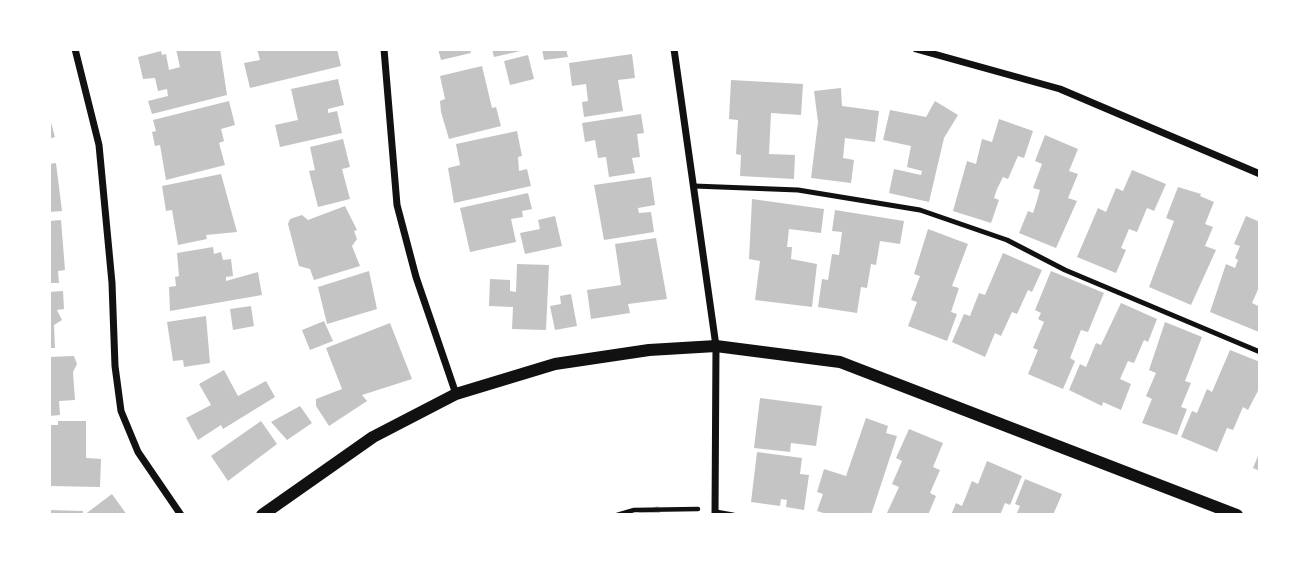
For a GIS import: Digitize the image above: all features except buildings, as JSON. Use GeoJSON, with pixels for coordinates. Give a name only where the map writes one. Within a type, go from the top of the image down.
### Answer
{"type":"FeatureCollection","features":[{"type":"Feature","properties":{"kind":"street"},"geometry":{"type":"LineString","coordinates":[[75,49],[99,145],[112,283],[115,366],[121,411],[138,452],[181,515]]}},
{"type":"Feature","properties":{"kind":"street"},"geometry":{"type":"LineString","coordinates":[[384,49],[397,205],[416,277],[456,394]]}},
{"type":"Feature","properties":{"kind":"street"},"geometry":{"type":"LineString","coordinates":[[674,49],[716,346],[715,514]]}},
{"type":"Feature","properties":{"kind":"street"},"geometry":{"type":"LineString","coordinates":[[916,49],[1060,89],[1260,174]]}},
{"type":"Feature","properties":{"kind":"street"},"geometry":{"type":"LineString","coordinates":[[262,515],[373,437],[456,394],[555,364],[649,350],[716,346],[840,362],[1237,515]]}},
{"type":"Feature","properties":{"kind":"lane"},"geometry":{"type":"LineString","coordinates":[[694,186],[798,190],[920,211],[1007,240],[1065,270],[1260,352]]}},
{"type":"Feature","properties":{"kind":"lane"},"geometry":{"type":"LineString","coordinates":[[715,514],[733,515]]}},
{"type":"Feature","properties":{"kind":"path"},"geometry":{"type":"LineString","coordinates":[[617,515],[634,510],[698,509]]}}]}
